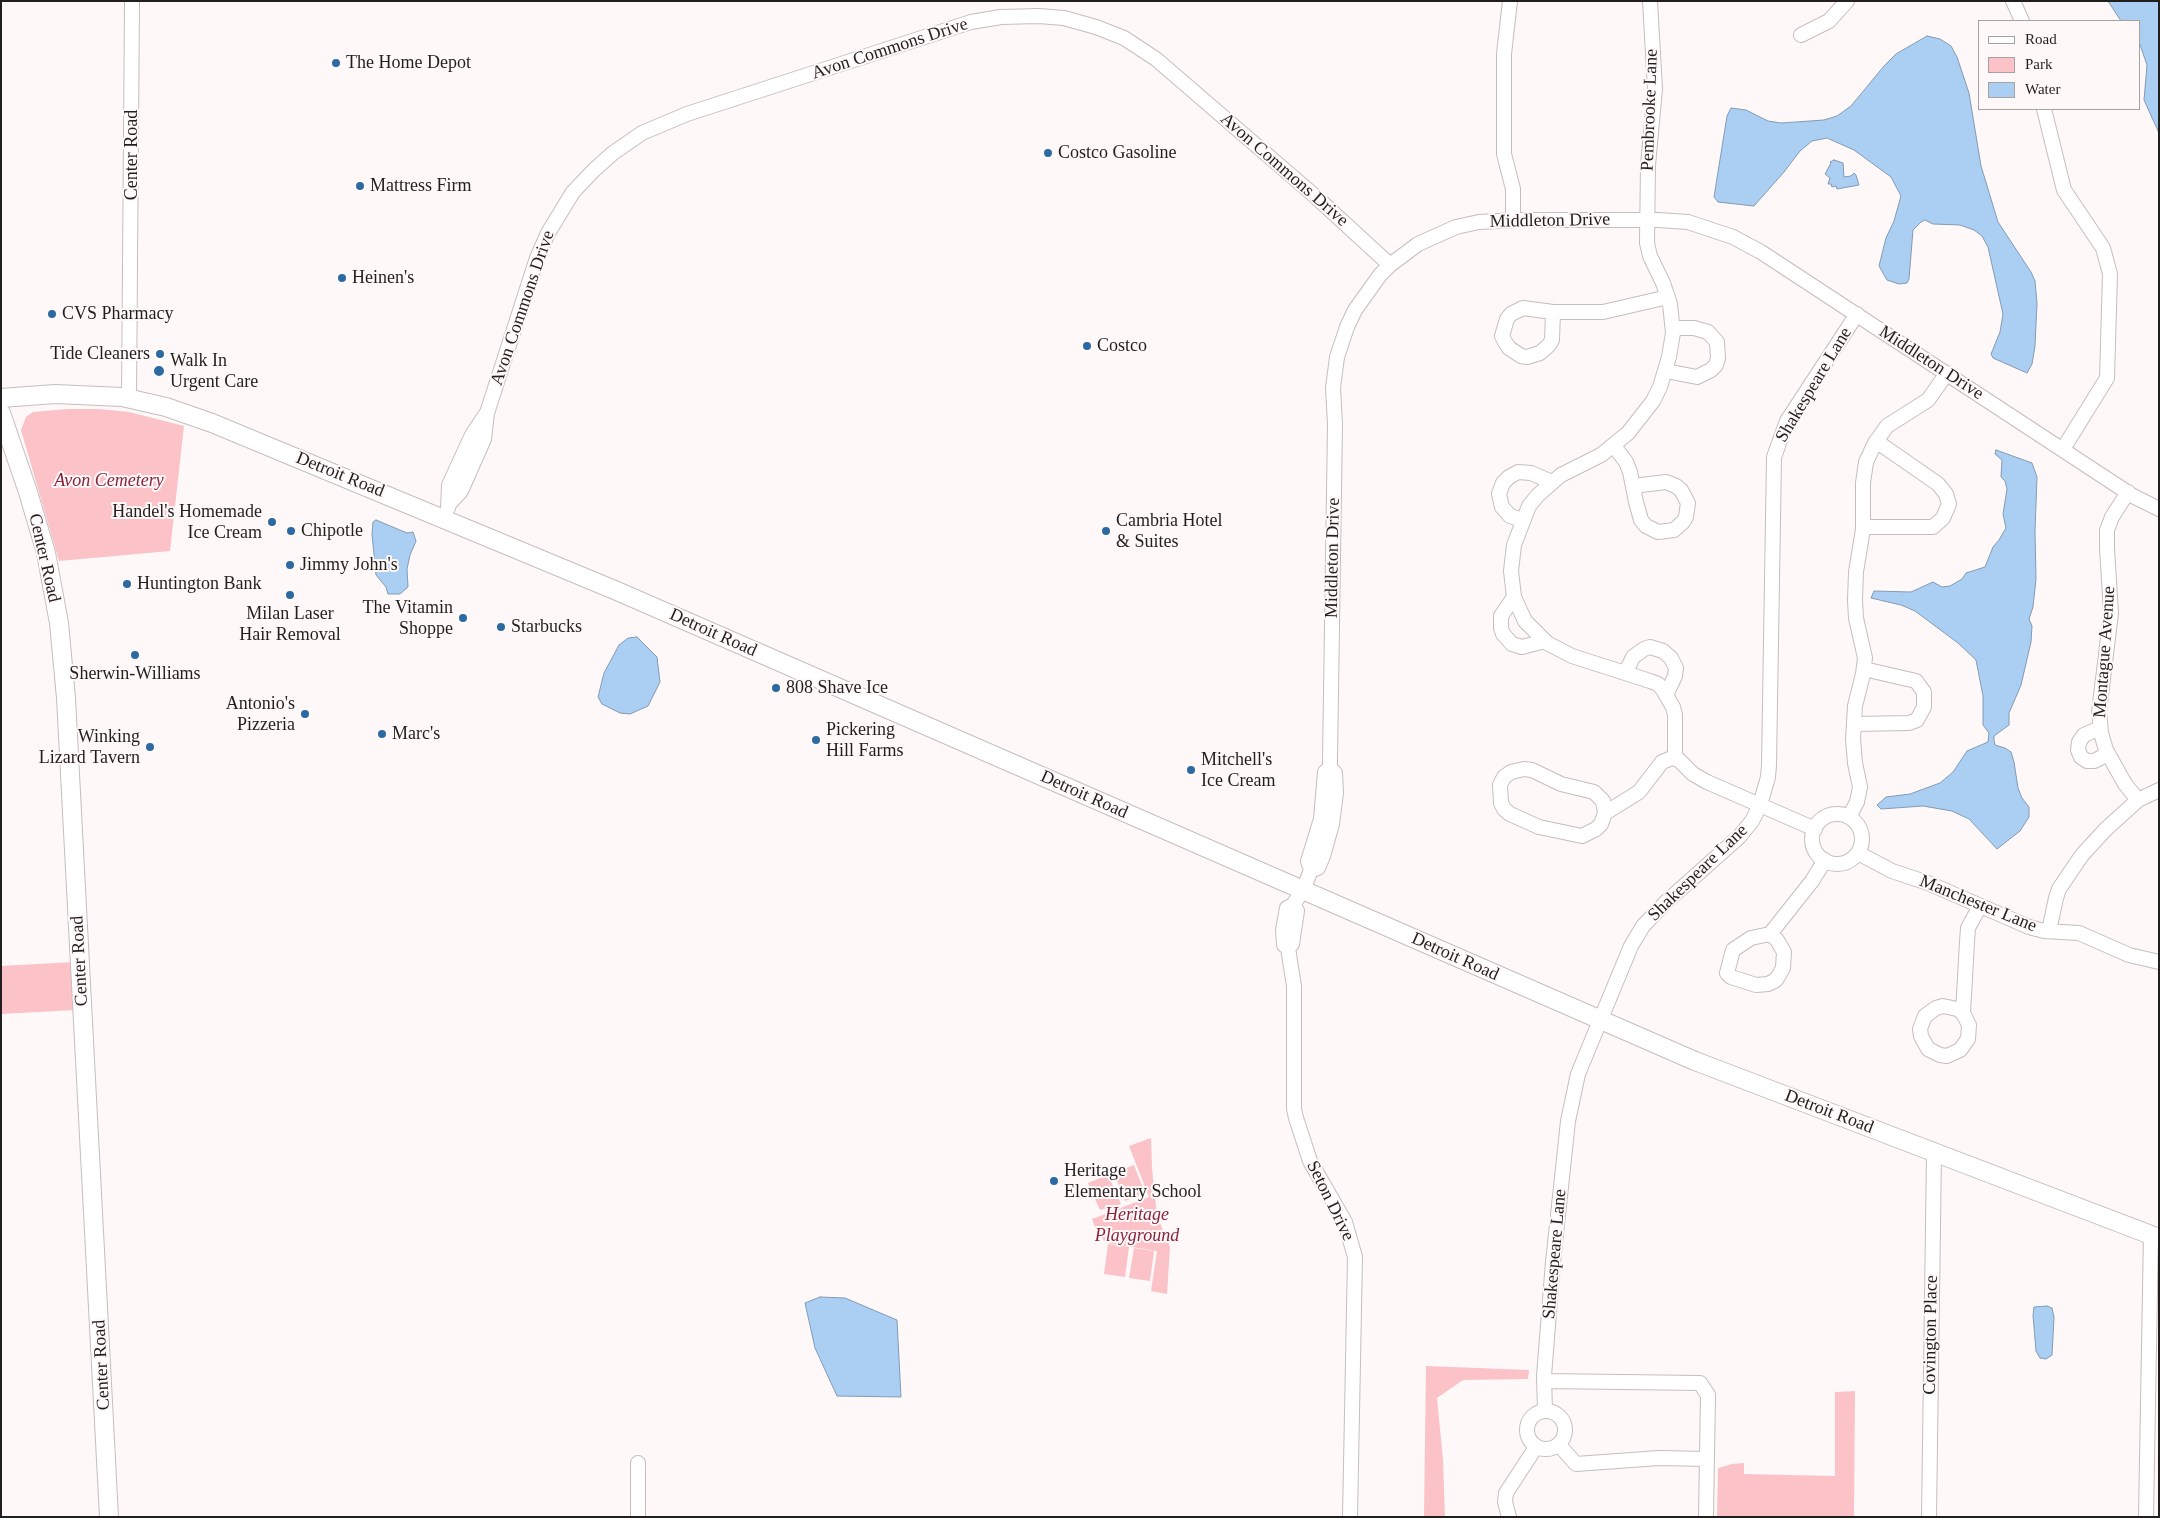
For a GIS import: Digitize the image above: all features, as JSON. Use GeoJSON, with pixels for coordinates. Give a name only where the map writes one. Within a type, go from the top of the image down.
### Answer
{"type":"FeatureCollection","features":[{"type":"Feature","properties":{"kind":"main road","name":"Detroit Road"},"geometry":{"type":"LineString","coordinates":[[1,398],[55,394],[129,398],[166,407],[447,511],[617,591],[1695,1061],[2155,1236]]}},
{"type":"Feature","properties":{"kind":"main road","name":"Center Road"},"geometry":{"type":"LineString","coordinates":[[1,413],[28,492],[44,548],[59,623],[66,698],[109,1517]]}},
{"type":"Feature","properties":{"kind":"street","name":"Center Road"},"geometry":{"type":"LineString","coordinates":[[129,398],[132,1]]}},
{"type":"Feature","properties":{"kind":"street"},"geometry":{"type":"LineString","coordinates":[[1510,1],[1504,54],[1504,154],[1512,189],[1513,220]]}},
{"type":"Feature","properties":{"kind":"street","name":"Pembrooke Lane"},"geometry":{"type":"LineString","coordinates":[[1650,1],[1655,89],[1648,165],[1648,248],[1668,298],[1673,328]]}},
{"type":"Feature","properties":{"kind":"street"},"geometry":{"type":"LineString","coordinates":[[1801,35],[1828,21],[1847,1]]}},
{"type":"Feature","properties":{"kind":"street"},"geometry":{"type":"LineString","coordinates":[[2013,1],[2022,20]]}},
{"type":"Feature","properties":{"kind":"street","name":"Avon Commons Drive"},"geometry":{"type":"LineString","coordinates":[[447,511],[461,491],[484,439],[487,413],[537,258],[548,233],[573,192],[613,153],[655,126],[687,114],[971,22],[1001,17],[1038,16],[1064,18],[1096,26],[1141,48],[1238,130],[1390,265]]}},
{"type":"Feature","properties":{"kind":"street"},"geometry":{"type":"LineString","coordinates":[[2044,110],[2064,190],[2103,248],[2110,274],[2107,378],[2062,449]]}},
{"type":"Feature","properties":{"kind":"street","name":"Middleton Drive"},"geometry":{"type":"LineString","coordinates":[[1303,890],[1311,870],[1308,861],[1321,819],[1325,772],[1330,768],[1335,373],[1341,343],[1355,310],[1370,287],[1390,265],[1418,244],[1445,231],[1479,222],[1648,219],[1688,222],[1733,237],[1761,252],[2128,492],[2159,509]]}},
{"type":"Feature","properties":{"kind":"street"},"geometry":{"type":"LineString","coordinates":[[1554,312],[1603,312],[1668,298]]}},
{"type":"Feature","properties":{"kind":"street","name":"Shakespeare Lane"},"geometry":{"type":"LineString","coordinates":[[1545,1411],[1544,1381],[1553,1262],[1568,1121],[1578,1074],[1631,946],[1643,926],[1666,902],[1739,837],[1752,821],[1760,806],[1768,777],[1769,765],[1774,457],[1788,422],[1857,314]]}},
{"type":"Feature","properties":{"kind":"street"},"geometry":{"type":"LineString","coordinates":[[1666,371],[1697,377],[1711,370],[1716,365],[1718,358],[1717,342],[1708,332],[1694,328],[1673,328],[1666,371],[1653,401],[1628,433],[1614,446],[1552,482],[1538,495],[1522,520],[1512,556],[1511,571],[1514,597],[1525,621],[1545,641],[1565,653],[1658,684],[1673,706],[1675,714],[1675,759]]}},
{"type":"Feature","properties":{"kind":"street"},"geometry":{"type":"LineString","coordinates":[[1849,817],[1857,802],[1860,787],[1853,752],[1855,706],[1865,658],[1855,611],[1856,572],[1863,527],[1864,472],[1870,451],[1891,422],[1933,395],[1947,373]]}},
{"type":"Feature","properties":{"kind":"street"},"geometry":{"type":"LineString","coordinates":[[1863,527],[1933,527],[1943,518],[1949,504],[1946,494],[1938,484],[1876,441]]}},
{"type":"Feature","properties":{"kind":"street"},"geometry":{"type":"LineString","coordinates":[[1614,446],[1626,462],[1633,486]]}},
{"type":"Feature","properties":{"kind":"street"},"geometry":{"type":"LineString","coordinates":[[1522,520],[1510,516],[1502,507],[1500,494],[1503,483],[1509,476],[1518,472],[1531,473],[1552,482]]}},
{"type":"Feature","properties":{"kind":"street","name":"Montague Avenue"},"geometry":{"type":"LineString","coordinates":[[2128,492],[2112,517],[2108,530],[2107,548],[2112,613],[2100,689],[2100,728],[2108,754],[2125,784],[2138,800]]}},
{"type":"Feature","properties":{"kind":"street"},"geometry":{"type":"LineString","coordinates":[[1514,597],[1500,616],[1500,628],[1503,634],[1512,644],[1522,647],[1545,641]]}},
{"type":"Feature","properties":{"kind":"street"},"geometry":{"type":"LineString","coordinates":[[1626,672],[1634,657],[1644,648],[1650,647],[1663,651],[1671,658],[1676,668],[1675,676],[1666,695]]}},
{"type":"Feature","properties":{"kind":"street"},"geometry":{"type":"LineString","coordinates":[[1854,724],[1909,724],[1917,720],[1924,706],[1924,692],[1916,681],[1864,669]]}},
{"type":"Feature","properties":{"kind":"street","name":"Montague Avenue"},"geometry":{"type":"LineString","coordinates":[[2100,728],[2084,735],[2079,742],[2078,750],[2087,761],[2094,761],[2108,754]]}},
{"type":"Feature","properties":{"kind":"street"},"geometry":{"type":"LineString","coordinates":[[1605,813],[1602,801],[1594,792],[1560,784],[1532,770],[1524,769],[1511,772],[1504,777],[1500,785],[1499,794],[1504,809],[1510,814],[1539,827],[1582,836],[1596,829],[1605,813],[1639,792],[1665,759],[1675,759],[1699,778],[1815,829]]}},
{"type":"Feature","properties":{"kind":"street"},"geometry":{"type":"LineString","coordinates":[[2049,932],[2056,898],[2066,877],[2093,843],[2138,800],[2159,790]]}},
{"type":"Feature","properties":{"kind":"street"},"geometry":{"type":"LineString","coordinates":[[1832,814],[1849,817],[1861,830],[1862,842],[1858,853],[1854,858],[1842,864],[1825,860],[1818,855],[1813,843],[1815,829],[1821,820],[1832,814]]}},
{"type":"Feature","properties":{"kind":"street","name":"Manchester Lane"},"geometry":{"type":"LineString","coordinates":[[1858,853],[1892,870],[1928,883],[2029,927],[2049,932],[2079,933],[2129,955],[2159,962]]}},
{"type":"Feature","properties":{"kind":"street"},"geometry":{"type":"LineString","coordinates":[[1770,934],[1825,860]]}},
{"type":"Feature","properties":{"kind":"street","name":"Seton Drive"},"geometry":{"type":"LineString","coordinates":[[1303,890],[1293,905],[1287,908],[1283,930],[1284,945],[1288,948],[1294,986],[1294,1109],[1310,1162],[1345,1222],[1355,1257],[1350,1517]]}},
{"type":"Feature","properties":{"kind":"street"},"geometry":{"type":"LineString","coordinates":[[1962,1013],[1968,928],[1980,906]]}},
{"type":"Feature","properties":{"kind":"street","name":"Covington Place"},"geometry":{"type":"LineString","coordinates":[[1929,1517],[1934,1153]]}},
{"type":"Feature","properties":{"kind":"street"},"geometry":{"type":"LineString","coordinates":[[2146,1517],[2155,1236]]}},
{"type":"Feature","properties":{"kind":"street"},"geometry":{"type":"LineString","coordinates":[[1544,1381],[1700,1383],[1708,1395],[1706,1517]]}},
{"type":"Feature","properties":{"kind":"street"},"geometry":{"type":"LineString","coordinates":[[1545,1411],[1558,1415],[1563,1422],[1565,1435],[1559,1445],[1548,1449],[1536,1447],[1528,1436],[1528,1427],[1532,1417],[1545,1411]]}},
{"type":"Feature","properties":{"kind":"street"},"geometry":{"type":"LineString","coordinates":[[1559,1445],[1576,1464],[1659,1458],[1707,1459]]}},
{"type":"Feature","properties":{"kind":"street"},"geometry":{"type":"LineString","coordinates":[[1509,1517],[1505,1502],[1506,1493],[1536,1447]]}},
{"type":"Feature","properties":{"kind":"street"},"geometry":{"type":"LineString","coordinates":[[638,1463],[638,1517]]}},
{"type":"Feature","properties":{"kind":"green space","name":"Avon Cemetery"},"geometry":{"type":"Polygon","coordinates":[[[99,409],[129,412],[184,426],[170,551],[59,561],[21,430],[26,417],[33,412],[99,409]]]}},
{"type":"Feature","properties":{"kind":"green space"},"geometry":{"type":"Polygon","coordinates":[[[74,962],[76,1010],[1,1014],[1,966],[74,962]]]}},
{"type":"Feature","properties":{"kind":"green space","name":"Heritage Playground"},"geometry":{"type":"Polygon","coordinates":[[[1151,1138],[1157,1216],[1170,1247],[1167,1294],[1151,1291],[1157,1251],[1106,1243],[1096,1230],[1092,1219],[1149,1197],[1129,1146],[1151,1138]]]}},
{"type":"Feature","properties":{"kind":"green space"},"geometry":{"type":"Polygon","coordinates":[[[1134,1165],[1145,1193],[1125,1201],[1114,1173],[1134,1165]]]}},
{"type":"Feature","properties":{"kind":"green space"},"geometry":{"type":"Polygon","coordinates":[[[1108,1175],[1121,1204],[1100,1210],[1088,1183],[1108,1175]]]}},
{"type":"Feature","properties":{"kind":"green space"},"geometry":{"type":"Polygon","coordinates":[[[1108,1244],[1129,1247],[1125,1277],[1104,1274],[1108,1244]]]}},
{"type":"Feature","properties":{"kind":"green space"},"geometry":{"type":"Polygon","coordinates":[[[1134,1248],[1154,1251],[1150,1281],[1129,1278],[1134,1248]]]}},
{"type":"Feature","properties":{"kind":"green space"},"geometry":{"type":"Polygon","coordinates":[[[1426,1366],[1529,1370],[1528,1379],[1463,1380],[1437,1398],[1443,1460],[1445,1517],[1424,1517],[1426,1366]]]}},
{"type":"Feature","properties":{"kind":"green space"},"geometry":{"type":"Polygon","coordinates":[[[1855,1391],[1854,1517],[1717,1517],[1718,1468],[1744,1463],[1744,1474],[1835,1476],[1835,1392],[1855,1391]]]}},
{"type":"Feature","properties":{"kind":"water"},"geometry":{"type":"Polygon","coordinates":[[[2108,1],[2159,1],[2159,133],[2144,100],[2147,65],[2140,45],[2140,20],[2120,20],[2108,1]]]}},
{"type":"Feature","properties":{"kind":"water"},"geometry":{"type":"Polygon","coordinates":[[[1927,36],[1940,39],[1951,46],[1957,57],[1969,93],[1981,166],[1998,222],[2035,281],[2037,303],[2035,346],[2032,364],[2027,373],[1993,358],[1991,354],[2000,332],[2003,314],[1988,247],[1982,236],[1974,230],[1960,225],[1933,224],[1925,220],[1921,222],[1913,230],[1909,279],[1907,283],[1899,284],[1887,280],[1879,266],[1886,238],[1894,221],[1901,196],[1891,177],[1854,150],[1827,138],[1812,141],[1800,151],[1754,206],[1718,202],[1714,197],[1727,116],[1731,108],[1746,110],[1768,121],[1781,123],[1824,120],[1837,116],[1851,106],[1896,54],[1927,36]]]}},
{"type":"Feature","properties":{"kind":"water"},"geometry":{"type":"Polygon","coordinates":[[[1834,160],[1843,163],[1844,177],[1851,176],[1854,173],[1856,175],[1859,185],[1837,189],[1836,186],[1832,187],[1831,184],[1828,184],[1830,178],[1825,174],[1830,162],[1834,160]]]}},
{"type":"Feature","properties":{"kind":"water"},"geometry":{"type":"Polygon","coordinates":[[[1996,450],[2032,463],[2037,477],[2036,579],[2033,607],[2029,619],[2032,626],[2031,642],[2021,685],[2009,713],[2009,725],[1994,736],[1995,745],[2011,752],[2018,788],[2022,798],[2029,807],[2029,817],[2020,831],[1997,849],[1969,819],[1952,811],[1923,806],[1881,809],[1877,805],[1886,797],[1910,794],[1940,783],[1953,772],[1967,751],[1988,742],[1989,733],[1983,725],[1983,696],[1976,660],[1958,643],[1915,611],[1901,605],[1871,598],[1874,591],[1911,592],[1933,582],[1942,587],[1950,586],[1962,579],[1966,573],[1985,567],[1993,547],[2006,528],[2003,514],[2007,489],[2005,481],[2001,477],[2002,460],[1995,454],[1996,450]]]}},
{"type":"Feature","properties":{"kind":"water"},"geometry":{"type":"Polygon","coordinates":[[[376,520],[407,533],[413,532],[416,541],[407,569],[408,587],[400,594],[388,594],[386,587],[376,575],[372,534],[373,522],[376,520]]]}},
{"type":"Feature","properties":{"kind":"water"},"geometry":{"type":"Polygon","coordinates":[[[637,637],[657,657],[660,682],[648,706],[630,714],[620,713],[602,704],[598,697],[604,673],[619,645],[628,638],[637,637]]]}},
{"type":"Feature","properties":{"kind":"water"},"geometry":{"type":"Polygon","coordinates":[[[820,1297],[845,1298],[897,1320],[901,1397],[837,1396],[815,1348],[805,1303],[820,1297]]]}},
{"type":"Feature","properties":{"kind":"water"},"geometry":{"type":"Polygon","coordinates":[[[2047,1306],[2052,1308],[2054,1317],[2052,1355],[2046,1359],[2040,1358],[2036,1351],[2033,1315],[2034,1307],[2047,1306]]]}},
{"type":"Feature","properties":{"kind":"place","name":"The Home Depot"},"geometry":{"type":"Point","coordinates":[336,63]}},
{"type":"Feature","properties":{"kind":"place","name":"Costco Gasoline"},"geometry":{"type":"Point","coordinates":[1048,153]}},
{"type":"Feature","properties":{"kind":"place","name":"Mattress Firm"},"geometry":{"type":"Point","coordinates":[360,186]}},
{"type":"Feature","properties":{"kind":"place","name":"Heinen's"},"geometry":{"type":"Point","coordinates":[342,278]}},
{"type":"Feature","properties":{"kind":"place","name":"CVS Pharmacy"},"geometry":{"type":"Point","coordinates":[52,314]}},
{"type":"Feature","properties":{"kind":"place","name":"Costco"},"geometry":{"type":"Point","coordinates":[1087,346]}},
{"type":"Feature","properties":{"kind":"place","name":"Tide Cleaners"},"geometry":{"type":"Point","coordinates":[160,354]}},
{"type":"Feature","properties":{"kind":"place","name":"Walk In Urgent Care"},"geometry":{"type":"Point","coordinates":[159,371]}},
{"type":"Feature","properties":{"kind":"place","name":"Handel's Homemade Ice Cream"},"geometry":{"type":"Point","coordinates":[272,522]}},
{"type":"Feature","properties":{"kind":"place","name":"Chipotle"},"geometry":{"type":"Point","coordinates":[291,531]}},
{"type":"Feature","properties":{"kind":"place","name":"Cambria Hotel & Suites"},"geometry":{"type":"Point","coordinates":[1106,531]}},
{"type":"Feature","properties":{"kind":"place","name":"Jimmy John's"},"geometry":{"type":"Point","coordinates":[290,565]}},
{"type":"Feature","properties":{"kind":"place","name":"Huntington Bank"},"geometry":{"type":"Point","coordinates":[127,584]}},
{"type":"Feature","properties":{"kind":"place","name":"Milan Laser Hair Removal"},"geometry":{"type":"Point","coordinates":[290,595]}},
{"type":"Feature","properties":{"kind":"place","name":"The Vitamin Shoppe"},"geometry":{"type":"Point","coordinates":[463,618]}},
{"type":"Feature","properties":{"kind":"place","name":"Starbucks"},"geometry":{"type":"Point","coordinates":[501,627]}},
{"type":"Feature","properties":{"kind":"place","name":"Sherwin-Williams"},"geometry":{"type":"Point","coordinates":[135,655]}},
{"type":"Feature","properties":{"kind":"place","name":"808 Shave Ice"},"geometry":{"type":"Point","coordinates":[776,688]}},
{"type":"Feature","properties":{"kind":"place","name":"Antonio's Pizzeria"},"geometry":{"type":"Point","coordinates":[305,714]}},
{"type":"Feature","properties":{"kind":"place","name":"Marc's"},"geometry":{"type":"Point","coordinates":[382,734]}},
{"type":"Feature","properties":{"kind":"place","name":"Pickering Hill Farms"},"geometry":{"type":"Point","coordinates":[816,740]}},
{"type":"Feature","properties":{"kind":"place","name":"Winking Lizard Tavern"},"geometry":{"type":"Point","coordinates":[150,747]}},
{"type":"Feature","properties":{"kind":"place","name":"Mitchell's Ice Cream"},"geometry":{"type":"Point","coordinates":[1191,770]}},
{"type":"Feature","properties":{"kind":"place","name":"Heritage Elementary School"},"geometry":{"type":"Point","coordinates":[1054,1181]}}]}
